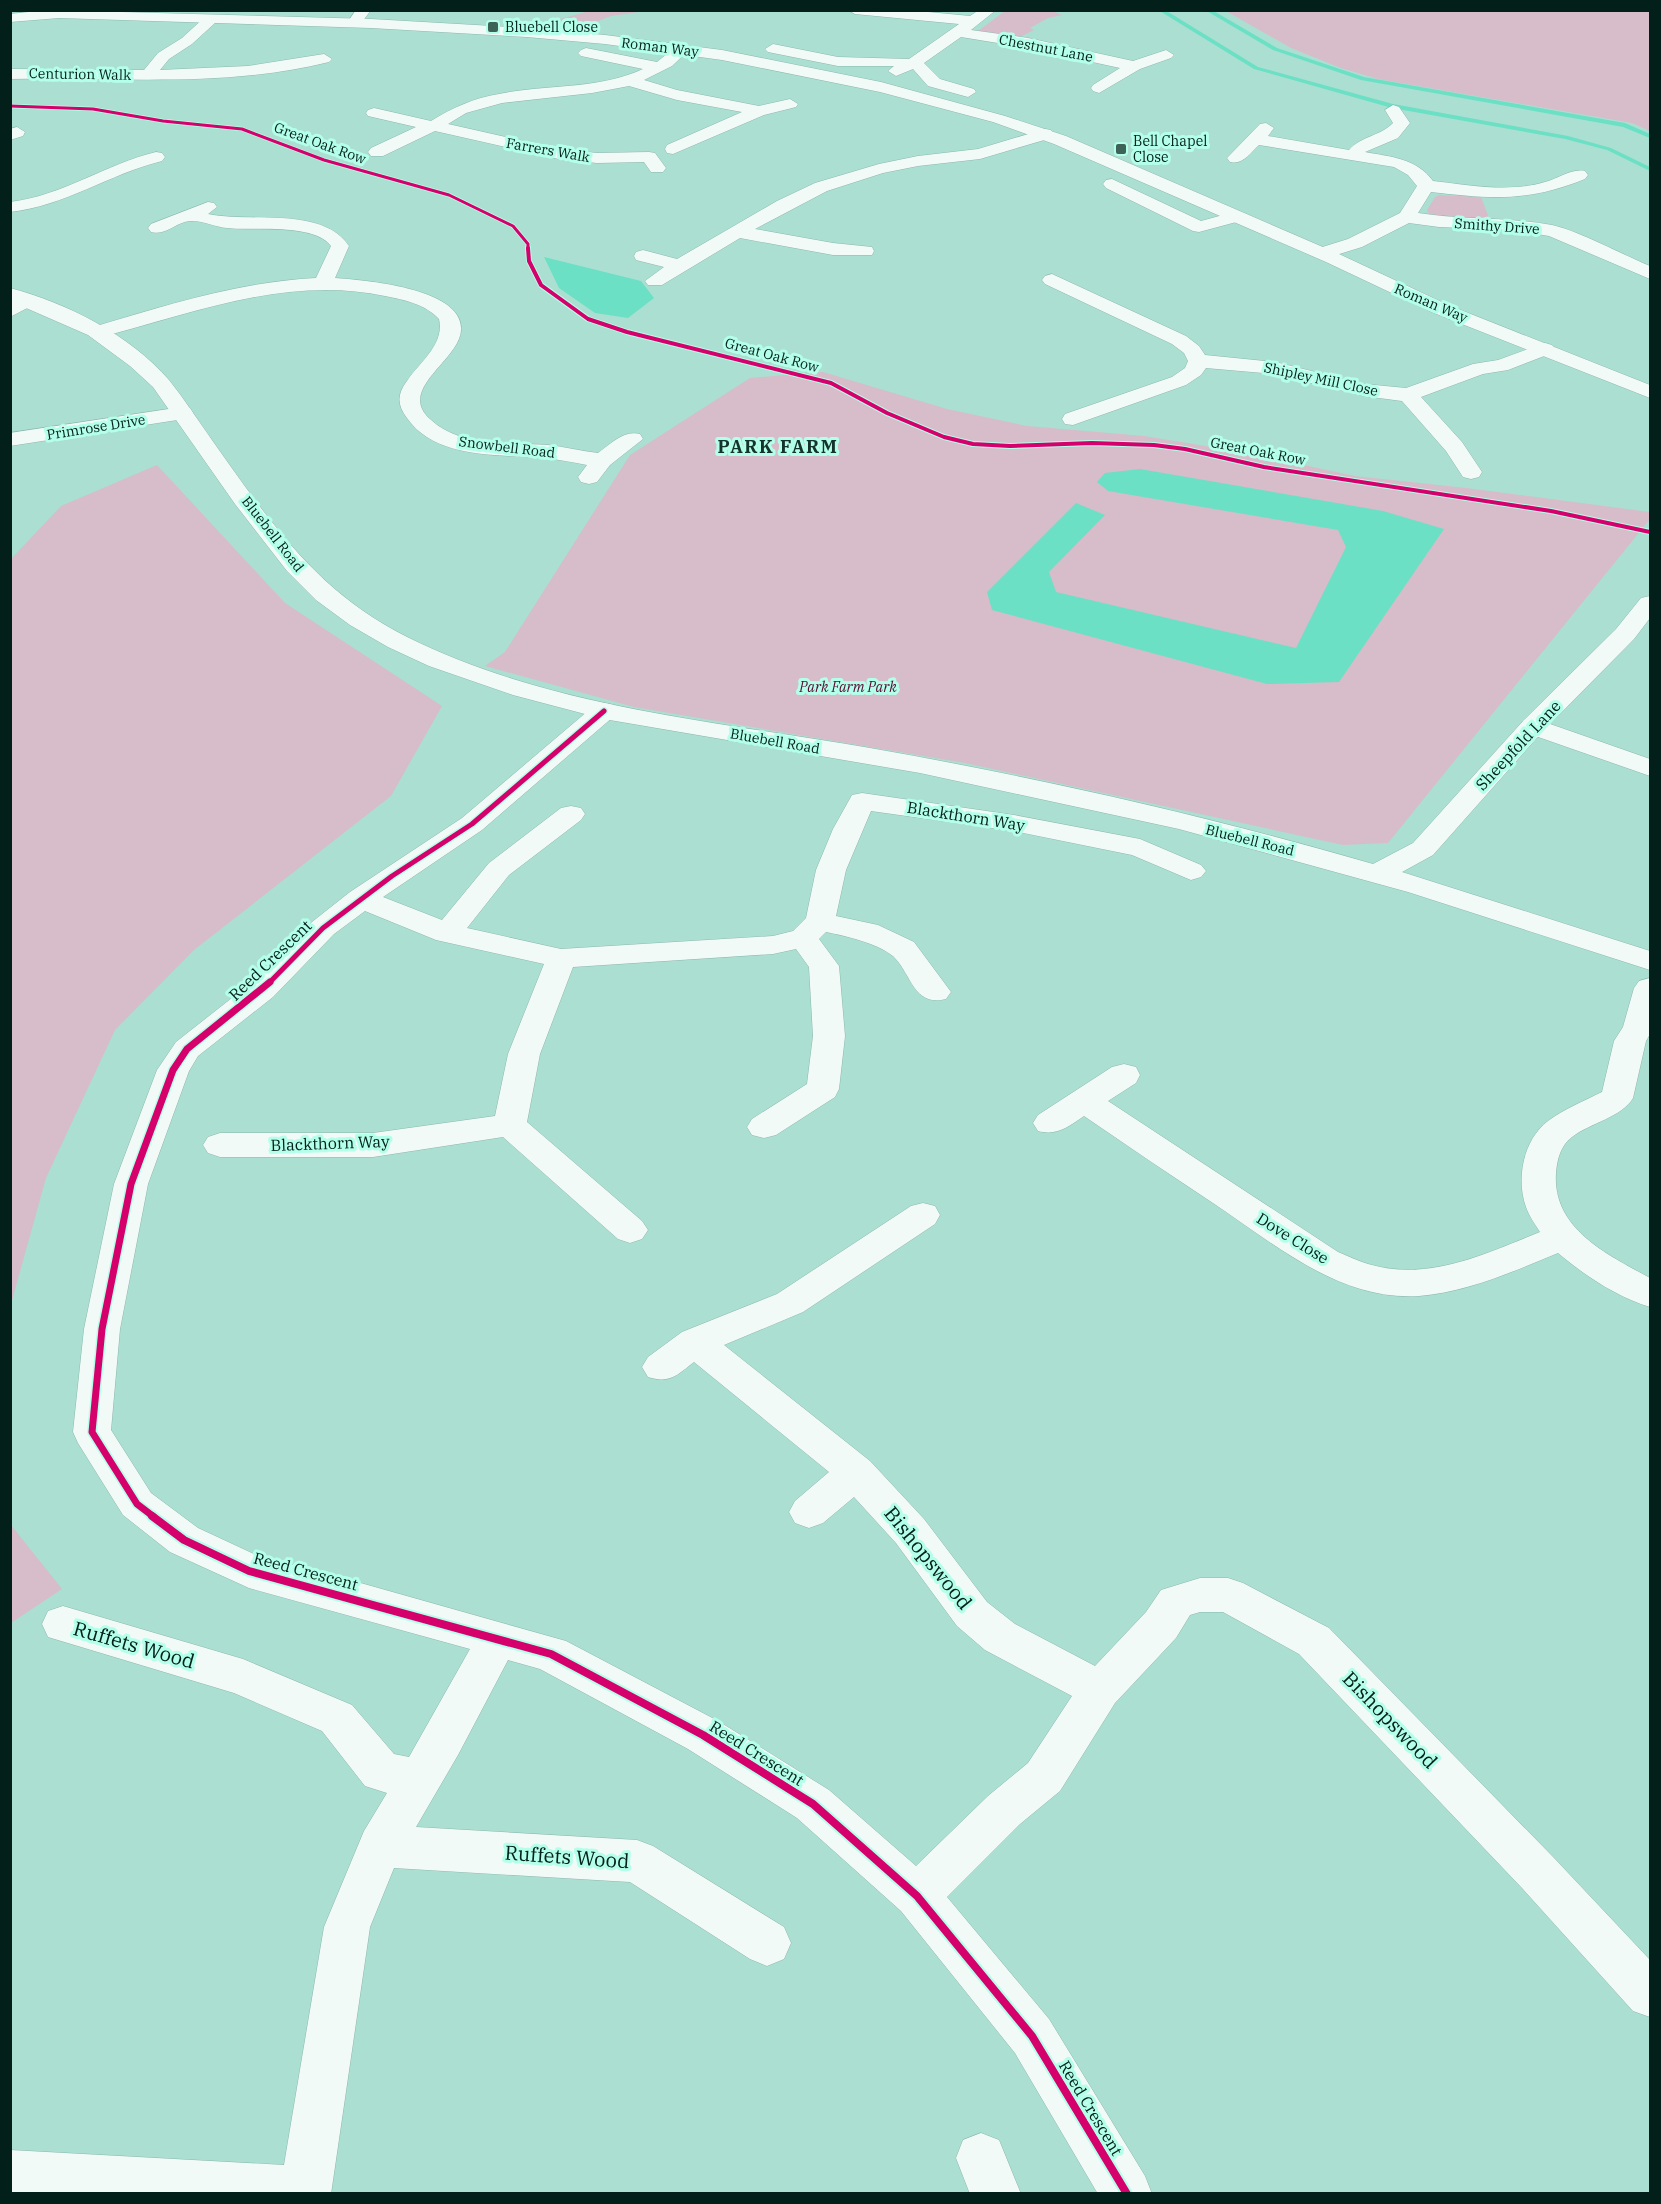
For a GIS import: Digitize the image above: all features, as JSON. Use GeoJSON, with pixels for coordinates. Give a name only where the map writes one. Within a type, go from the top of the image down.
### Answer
{"type":"FeatureCollection","features":[{"type":"Feature","properties":{"kind":"street","name":"Roman Way"},"geometry":{"type":"LineString","coordinates":[[41,10],[60,14]]}},
{"type":"Feature","properties":{"kind":"street"},"geometry":{"type":"LineString","coordinates":[[855,10],[971,21]]}},
{"type":"Feature","properties":{"kind":"street","name":"Chestnut Lane"},"geometry":{"type":"LineString","coordinates":[[867,83],[912,64],[989,10]]}},
{"type":"Feature","properties":{"kind":"street","name":"Roman Way"},"geometry":{"type":"LineString","coordinates":[[10,18],[60,14],[212,19],[359,17],[682,49],[779,64],[867,83],[1004,120],[1045,134],[1323,254],[1412,296],[1650,390]]}},
{"type":"Feature","properties":{"kind":"street","name":"Centurion Walk"},"geometry":{"type":"LineString","coordinates":[[150,74],[154,64],[162,55],[193,36],[212,19]]}},
{"type":"Feature","properties":{"kind":"street","name":"Chestnut Lane"},"geometry":{"type":"LineString","coordinates":[[958,32],[1028,43],[1134,66]]}},
{"type":"Feature","properties":{"kind":"street"},"geometry":{"type":"LineString","coordinates":[[377,152],[435,125],[460,110],[500,98],[592,88],[630,81],[667,63],[682,49]]}},
{"type":"Feature","properties":{"kind":"street"},"geometry":{"type":"LineString","coordinates":[[772,50],[843,62],[888,60],[912,64],[921,67],[923,74],[930,81],[968,92]]}},
{"type":"Feature","properties":{"kind":"street"},"geometry":{"type":"LineString","coordinates":[[586,53],[658,66]]}},
{"type":"Feature","properties":{"kind":"street","name":"Chestnut Lane"},"geometry":{"type":"LineString","coordinates":[[1099,88],[1134,66],[1166,55]]}},
{"type":"Feature","properties":{"kind":"street","name":"Centurion Walk"},"geometry":{"type":"LineString","coordinates":[[10,74],[289,72],[324,59]]}},
{"type":"Feature","properties":{"kind":"street"},"geometry":{"type":"LineString","coordinates":[[630,81],[668,93],[759,111]]}},
{"type":"Feature","properties":{"kind":"street"},"geometry":{"type":"LineString","coordinates":[[673,149],[759,111],[790,104]]}},
{"type":"Feature","properties":{"kind":"street"},"geometry":{"type":"LineString","coordinates":[[1353,155],[1360,147],[1392,134],[1402,123],[1393,110]]}},
{"type":"Feature","properties":{"kind":"street","name":"Farrers Walk"},"geometry":{"type":"LineString","coordinates":[[374,112],[496,141],[559,153],[597,158],[649,157],[657,168]]}},
{"type":"Feature","properties":{"kind":"street"},"geometry":{"type":"LineString","coordinates":[[655,281],[795,199],[850,177],[918,161],[980,154],[1045,134]]}},
{"type":"Feature","properties":{"kind":"street"},"geometry":{"type":"LineString","coordinates":[[1236,158],[1261,134],[1389,161],[1411,169],[1424,180],[1426,186],[1407,217],[1355,243],[1323,254]]}},
{"type":"Feature","properties":{"kind":"street"},"geometry":{"type":"LineString","coordinates":[[10,207],[45,203],[124,166],[156,157]]}},
{"type":"Feature","properties":{"kind":"street"},"geometry":{"type":"LineString","coordinates":[[1426,186],[1524,191],[1548,187],[1579,175]]}},
{"type":"Feature","properties":{"kind":"street"},"geometry":{"type":"LineString","coordinates":[[1112,183],[1199,227],[1234,217]]}},
{"type":"Feature","properties":{"kind":"street"},"geometry":{"type":"LineString","coordinates":[[1548,187],[1569,194]]}},
{"type":"Feature","properties":{"kind":"street"},"geometry":{"type":"LineString","coordinates":[[157,228],[218,203]]}},
{"type":"Feature","properties":{"kind":"street"},"geometry":{"type":"LineString","coordinates":[[188,215],[228,223],[303,226],[327,233],[338,241],[340,246],[323,283]]}},
{"type":"Feature","properties":{"kind":"street","name":"Smithy Drive"},"geometry":{"type":"LineString","coordinates":[[1407,217],[1439,222],[1514,225],[1553,231],[1650,273]]}},
{"type":"Feature","properties":{"kind":"street"},"geometry":{"type":"LineString","coordinates":[[740,232],[833,249],[865,251]]}},
{"type":"Feature","properties":{"kind":"street"},"geometry":{"type":"LineString","coordinates":[[643,256],[680,265]]}},
{"type":"Feature","properties":{"kind":"street"},"geometry":{"type":"LineString","coordinates":[[1052,280],[1179,340],[1192,350],[1198,361],[1194,372],[1179,381],[1073,419]]}},
{"type":"Feature","properties":{"kind":"street","name":"Snowbell Road"},"geometry":{"type":"LineString","coordinates":[[96,332],[227,294],[323,283],[366,287],[421,299],[442,310],[450,321],[451,331],[446,343],[413,386],[408,398],[411,409],[429,429],[446,438],[473,446],[548,452],[602,460]]}},
{"type":"Feature","properties":{"kind":"street"},"geometry":{"type":"LineString","coordinates":[[1106,305],[1126,298]]}},
{"type":"Feature","properties":{"kind":"street","name":"Bluebell Road"},"geometry":{"type":"LineString","coordinates":[[16,302],[96,332],[132,357],[160,383],[296,568],[337,604],[382,633],[435,659],[530,692],[604,711],[1025,786],[1261,841],[1591,940],[1650,961]]}},
{"type":"Feature","properties":{"kind":"street","name":"Shipley Mill Close"},"geometry":{"type":"LineString","coordinates":[[1198,361],[1275,368],[1364,390],[1408,395],[1480,368],[1501,366],[1545,349]]}},
{"type":"Feature","properties":{"kind":"street"},"geometry":{"type":"LineString","coordinates":[[1097,386],[1123,401]]}},
{"type":"Feature","properties":{"kind":"street"},"geometry":{"type":"LineString","coordinates":[[1408,395],[1454,447],[1471,472]]}},
{"type":"Feature","properties":{"kind":"street","name":"Primrose Drive"},"geometry":{"type":"LineString","coordinates":[[10,440],[182,413]]}},
{"type":"Feature","properties":{"kind":"street"},"geometry":{"type":"LineString","coordinates":[[586,480],[602,460],[632,438]]}},
{"type":"Feature","properties":{"kind":"street"},"geometry":{"type":"LineString","coordinates":[[1443,478],[1471,472],[1492,480]]}},
{"type":"Feature","properties":{"kind":"street","name":"Sheepfold Lane"},"geometry":{"type":"LineString","coordinates":[[1376,874],[1423,849],[1533,726],[1625,634],[1650,603]]}},
{"type":"Feature","properties":{"kind":"street","name":"Reed Crescent"},"geometry":{"type":"LineString","coordinates":[[604,711],[472,824],[360,898],[322,928],[262,990],[186,1049],[173,1070],[131,1184],[102,1329],[92,1431],[137,1503],[184,1539],[249,1571],[551,1654],[703,1735],[813,1804],[917,1896],[1032,2036],[1127,2193]]}},
{"type":"Feature","properties":{"kind":"street"},"geometry":{"type":"LineString","coordinates":[[1533,726],[1650,768]]}},
{"type":"Feature","properties":{"kind":"street","name":"Blackthorn Way"},"geometry":{"type":"LineString","coordinates":[[812,930],[831,870],[847,829],[862,801],[1014,823],[1140,848],[1191,871]]}},
{"type":"Feature","properties":{"kind":"street"},"geometry":{"type":"LineString","coordinates":[[447,933],[499,869],[571,814]]}},
{"type":"Feature","properties":{"kind":"street"},"geometry":{"type":"LineString","coordinates":[[360,898],[447,933],[561,958],[773,945],[812,930],[867,932],[903,949],[935,992]]}},
{"type":"Feature","properties":{"kind":"street"},"geometry":{"type":"LineString","coordinates":[[764,1127],[823,1089],[829,1036],[824,966],[812,930]]}},
{"type":"Feature","properties":{"kind":"street"},"geometry":{"type":"LineString","coordinates":[[561,958],[524,1054],[510,1125],[630,1230]]}},
{"type":"Feature","properties":{"kind":"street"},"geometry":{"type":"LineString","coordinates":[[1650,988],[1644,1014],[1630,1041],[1617,1098],[1558,1130],[1544,1152],[1539,1171],[1540,1196],[1547,1217],[1562,1237],[1598,1265],[1650,1294]]}},
{"type":"Feature","properties":{"kind":"street"},"geometry":{"type":"LineString","coordinates":[[1050,1124],[1124,1075]]}},
{"type":"Feature","properties":{"kind":"street","name":"Dove Close"},"geometry":{"type":"LineString","coordinates":[[1083,1100],[1325,1261],[1370,1278],[1415,1283],[1453,1280],[1562,1237]]}},
{"type":"Feature","properties":{"kind":"street","name":"Blackthorn Way"},"geometry":{"type":"LineString","coordinates":[[220,1145],[373,1145],[510,1125]]}},
{"type":"Feature","properties":{"kind":"street"},"geometry":{"type":"LineString","coordinates":[[661,1367],[695,1342],[790,1303],[923,1215]]}},
{"type":"Feature","properties":{"kind":"street","name":"Bishopswood"},"geometry":{"type":"LineString","coordinates":[[695,1342],[856,1472],[909,1531],[972,1614],[1000,1637],[1100,1690]]}},
{"type":"Feature","properties":{"kind":"street"},"geometry":{"type":"LineString","coordinates":[[809,1512],[856,1472]]}},
{"type":"Feature","properties":{"kind":"street","name":"Bishopswood"},"geometry":{"type":"LineString","coordinates":[[917,1896],[1004,1810],[1044,1777],[1100,1690],[1161,1625],[1176,1602],[1215,1593],[1228,1594],[1314,1641],[1538,1873],[1650,1994]]}},
{"type":"Feature","properties":{"kind":"street","name":"Ruffets Wood"},"geometry":{"type":"LineString","coordinates":[[63,1624],[243,1677],[337,1718],[381,1772],[421,1779]]}},
{"type":"Feature","properties":{"kind":"street"},"geometry":{"type":"LineString","coordinates":[[10,2175],[305,2193],[347,1927],[380,1846],[421,1779],[497,1639]]}},
{"type":"Feature","properties":{"kind":"street","name":"Ruffets Wood"},"geometry":{"type":"LineString","coordinates":[[380,1846],[637,1861],[767,1943]]}},
{"type":"Feature","properties":{"kind":"green space"},"geometry":{"type":"Polygon","coordinates":[[[593,10],[645,11],[611,16],[585,26],[553,21],[593,10]]]}},
{"type":"Feature","properties":{"kind":"green space"},"geometry":{"type":"Polygon","coordinates":[[[1005,11],[1052,11],[1062,15],[1048,18],[1030,28],[1034,30],[1018,38],[978,31],[1005,11]]]}},
{"type":"Feature","properties":{"kind":"green space"},"geometry":{"type":"Polygon","coordinates":[[[1226,11],[1650,11],[1650,131],[1632,123],[1378,79],[1341,68],[1291,48],[1226,11]]]}},
{"type":"Feature","properties":{"kind":"green space"},"geometry":{"type":"Polygon","coordinates":[[[1439,195],[1481,197],[1489,218],[1457,218],[1429,214],[1427,210],[1435,197],[1439,195]]]}},
{"type":"Feature","properties":{"kind":"green space","name":"Park Farm Park"},"geometry":{"type":"Polygon","coordinates":[[[823,372],[947,409],[1027,426],[1144,436],[1248,453],[1355,476],[1650,512],[1650,519],[1388,843],[1343,845],[965,763],[634,707],[485,666],[505,652],[630,455],[750,378],[823,372]]]}},
{"type":"Feature","properties":{"kind":"green space"},"geometry":{"type":"Polygon","coordinates":[[[157,465],[285,603],[442,706],[391,796],[194,950],[115,1030],[46,1178],[11,1304],[11,559],[61,506],[157,465]]]}},
{"type":"Feature","properties":{"kind":"green space"},"geometry":{"type":"Polygon","coordinates":[[[11,1525],[62,1589],[10,1623],[11,1525]]]}},
{"type":"Feature","properties":{"kind":"shaded area"},"geometry":{"type":"Polygon","coordinates":[[[544,257],[641,281],[654,298],[628,318],[595,313],[559,288],[544,257]]]}},
{"type":"Feature","properties":{"kind":"shaded area"},"geometry":{"type":"Polygon","coordinates":[[[1140,469],[1383,511],[1444,529],[1339,682],[1267,684],[992,610],[987,592],[1076,503],[1105,515],[1049,572],[1056,592],[1296,648],[1346,547],[1338,530],[1108,491],[1097,482],[1105,473],[1140,469]]]}},
{"type":"Feature","properties":{"kind":"waterway"},"geometry":{"type":"LineString","coordinates":[[1160,10],[1256,68],[1392,106],[1566,137],[1609,149],[1650,169]]}},
{"type":"Feature","properties":{"kind":"waterway"},"geometry":{"type":"LineString","coordinates":[[1207,10],[1275,49],[1363,79],[1625,125],[1650,136]]}},
{"type":"Feature","properties":{"kind":"cycle path","name":"Great Oak Row"},"geometry":{"type":"LineString","coordinates":[[10,106],[93,109],[163,121],[242,129],[324,160],[449,195],[513,226],[528,244],[529,261],[541,285],[588,319],[627,332],[831,383],[887,413],[944,437],[973,444],[1010,446],[1092,443],[1154,445],[1185,449],[1264,467],[1551,511],[1650,532]]}},
{"type":"Feature","properties":{"kind":"cycle path"},"geometry":{"type":"LineString","coordinates":[[604,711],[472,824],[392,876],[323,928],[262,990],[187,1049],[173,1070],[131,1184],[102,1329],[92,1432],[137,1504],[184,1540],[249,1571],[551,1654],[703,1735],[813,1804],[917,1896],[1032,2036],[1127,2194]]}},
{"type":"Feature","properties":{"kind":"place","name":"Bluebell Close"},"geometry":{"type":"Point","coordinates":[493,27]}},
{"type":"Feature","properties":{"kind":"place","name":"Bell Chapel Close"},"geometry":{"type":"Point","coordinates":[1121,149]}},
{"type":"Feature","properties":{"kind":"district","name":"PARK FARM"},"geometry":{"type":"Point","coordinates":[778,447]}}]}
